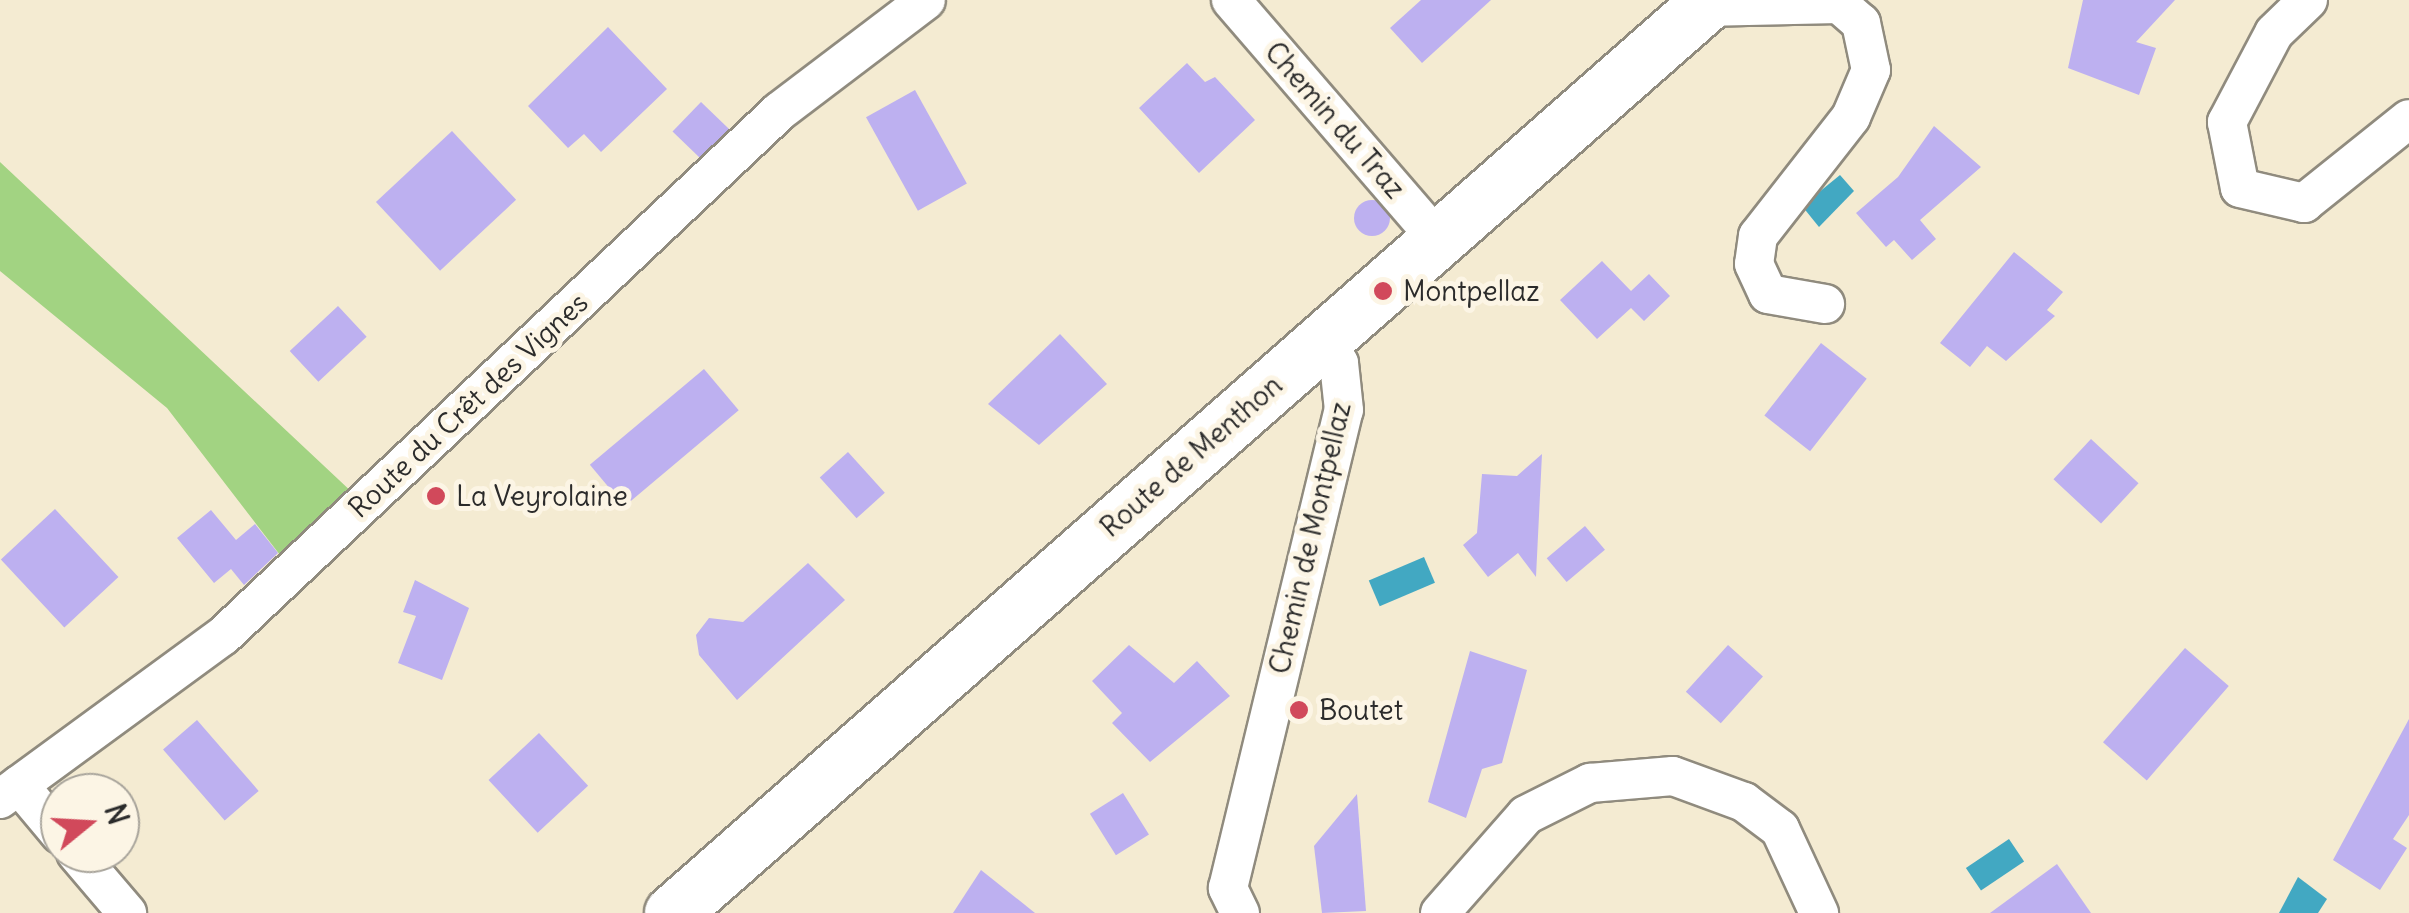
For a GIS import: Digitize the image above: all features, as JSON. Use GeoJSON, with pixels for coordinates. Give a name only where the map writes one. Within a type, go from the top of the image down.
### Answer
{"type":"FeatureCollection","features":[{"type":"Feature","properties":{"kind":"main road","name":"Route de Menthon"},"geometry":{"type":"LineString","coordinates":[[672,913],[1706,4]]}},
{"type":"Feature","properties":{"kind":"street","name":"Route du Crêt des Vignes"},"geometry":{"type":"LineString","coordinates":[[9,792],[223,636],[780,111],[926,0]]}},
{"type":"Feature","properties":{"kind":"street","name":"Chemin du Traz"},"geometry":{"type":"LineString","coordinates":[[1231,0],[1438,240]]}},
{"type":"Feature","properties":{"kind":"street"},"geometry":{"type":"LineString","coordinates":[[2308,0],[2274,32],[2227,122],[2240,188],[2304,203],[2409,119]]}},
{"type":"Feature","properties":{"kind":"street"},"geometry":{"type":"LineString","coordinates":[[1706,4],[1839,4],[1861,23],[1871,70],[1851,117],[1758,236],[1754,264],[1768,294],[1825,304]]}},
{"type":"Feature","properties":{"kind":"street","name":"Chemin de Montpellaz"},"geometry":{"type":"LineString","coordinates":[[1240,913],[1228,888],[1344,410],[1338,363],[1325,340]]}},
{"type":"Feature","properties":{"kind":"street"},"geometry":{"type":"LineString","coordinates":[[1440,913],[1526,815],[1590,783],[1673,776],[1744,802],[1780,830],[1819,913]]}},
{"type":"Feature","properties":{"kind":"street"},"geometry":{"type":"LineString","coordinates":[[9,792],[40,818]]}},
{"type":"Feature","properties":{"kind":"street"},"geometry":{"type":"LineString","coordinates":[[93,873],[127,913]]}},
{"type":"Feature","properties":{"kind":"green space"},"geometry":{"type":"Polygon","coordinates":[[[0,162],[355,495],[280,555],[167,408],[0,271],[0,162]]]}},
{"type":"Feature","properties":{"kind":"water"},"geometry":{"type":"Polygon","coordinates":[[[1840,175],[1854,191],[1819,227],[1802,206],[1840,175]]]}},
{"type":"Feature","properties":{"kind":"water"},"geometry":{"type":"Polygon","coordinates":[[[1424,557],[1435,583],[1380,606],[1369,580],[1424,557]]]}},
{"type":"Feature","properties":{"kind":"water"},"geometry":{"type":"Polygon","coordinates":[[[2009,839],[2024,861],[1981,890],[1966,868],[2009,839]]]}},
{"type":"Feature","properties":{"kind":"water"},"geometry":{"type":"Polygon","coordinates":[[[2298,877],[2327,899],[2318,913],[2279,913],[2298,877]]]}},
{"type":"Feature","properties":{"kind":"building"},"geometry":{"type":"Polygon","coordinates":[[[1421,0],[1491,0],[1422,63],[1390,28],[1421,0]]]}},
{"type":"Feature","properties":{"kind":"building"},"geometry":{"type":"Polygon","coordinates":[[[2083,0],[2175,0],[2136,42],[2156,48],[2139,95],[2068,68],[2083,0]]]}},
{"type":"Feature","properties":{"kind":"building"},"geometry":{"type":"Polygon","coordinates":[[[608,27],[667,89],[601,152],[584,134],[568,148],[528,106],[608,27]]]}},
{"type":"Feature","properties":{"kind":"building"},"geometry":{"type":"Polygon","coordinates":[[[1187,63],[1205,82],[1215,77],[1255,120],[1199,173],[1139,108],[1187,63]]]}},
{"type":"Feature","properties":{"kind":"building"},"geometry":{"type":"Polygon","coordinates":[[[915,90],[967,184],[918,211],[866,117],[915,90]]]}},
{"type":"Feature","properties":{"kind":"building"},"geometry":{"type":"Polygon","coordinates":[[[701,102],[729,129],[701,159],[673,131],[701,102]]]}},
{"type":"Feature","properties":{"kind":"building"},"geometry":{"type":"Polygon","coordinates":[[[1934,126],[1981,167],[1920,220],[1936,239],[1912,260],[1894,240],[1886,247],[1856,213],[1898,177],[1934,126]]]}},
{"type":"Feature","properties":{"kind":"building"},"geometry":{"type":"Polygon","coordinates":[[[452,131],[516,200],[440,271],[376,202],[452,131]]]}},
{"type":"Feature","properties":{"kind":"building"},"geometry":{"type":"Polygon","coordinates":[[[1372,200],[1385,205],[1390,218],[1385,231],[1372,236],[1359,231],[1354,218],[1359,205],[1372,200]]]}},
{"type":"Feature","properties":{"kind":"building"},"geometry":{"type":"Polygon","coordinates":[[[2014,252],[2063,292],[2047,310],[2055,316],[2006,361],[1987,346],[1970,367],[1940,343],[2014,252]]]}},
{"type":"Feature","properties":{"kind":"building"},"geometry":{"type":"Polygon","coordinates":[[[1602,261],[1631,291],[1649,274],[1670,296],[1644,321],[1631,308],[1597,339],[1560,300],[1602,261]]]}},
{"type":"Feature","properties":{"kind":"building"},"geometry":{"type":"Polygon","coordinates":[[[338,306],[367,337],[318,382],[290,351],[338,306]]]}},
{"type":"Feature","properties":{"kind":"building"},"geometry":{"type":"Polygon","coordinates":[[[1060,334],[1107,384],[1039,445],[988,404],[1060,334]]]}},
{"type":"Feature","properties":{"kind":"building"},"geometry":{"type":"Polygon","coordinates":[[[1821,343],[1867,379],[1810,451],[1764,415],[1821,343]]]}},
{"type":"Feature","properties":{"kind":"building"},"geometry":{"type":"Polygon","coordinates":[[[704,369],[739,410],[625,506],[590,465],[704,369]]]}},
{"type":"Feature","properties":{"kind":"building"},"geometry":{"type":"Polygon","coordinates":[[[2091,439],[2139,483],[2101,524],[2053,479],[2091,439]]]}},
{"type":"Feature","properties":{"kind":"building"},"geometry":{"type":"Polygon","coordinates":[[[848,452],[885,493],[857,518],[820,477],[848,452]]]}},
{"type":"Feature","properties":{"kind":"building"},"geometry":{"type":"Polygon","coordinates":[[[1542,454],[1536,577],[1518,553],[1488,577],[1463,545],[1477,533],[1482,474],[1517,476],[1542,454]]]}},
{"type":"Feature","properties":{"kind":"building"},"geometry":{"type":"Polygon","coordinates":[[[55,509],[118,577],[64,627],[1,559],[55,509]]]}},
{"type":"Feature","properties":{"kind":"building"},"geometry":{"type":"Polygon","coordinates":[[[211,510],[236,540],[255,524],[278,553],[244,585],[231,569],[214,583],[177,538],[211,510]]]}},
{"type":"Feature","properties":{"kind":"building"},"geometry":{"type":"Polygon","coordinates":[[[1585,526],[1605,550],[1567,582],[1547,558],[1585,526]]]}},
{"type":"Feature","properties":{"kind":"building"},"geometry":{"type":"Polygon","coordinates":[[[808,563],[845,600],[737,700],[699,655],[696,635],[709,618],[743,622],[808,563]]]}},
{"type":"Feature","properties":{"kind":"building"},"geometry":{"type":"Polygon","coordinates":[[[415,580],[469,608],[442,680],[398,663],[416,616],[403,612],[415,580]]]}},
{"type":"Feature","properties":{"kind":"building"},"geometry":{"type":"Polygon","coordinates":[[[1129,645],[1174,683],[1197,661],[1230,696],[1150,762],[1112,723],[1122,713],[1092,681],[1129,645]]]}},
{"type":"Feature","properties":{"kind":"building"},"geometry":{"type":"Polygon","coordinates":[[[1728,645],[1763,676],[1721,723],[1686,692],[1728,645]]]}},
{"type":"Feature","properties":{"kind":"building"},"geometry":{"type":"Polygon","coordinates":[[[2185,648],[2229,686],[2147,780],[2103,742],[2185,648]]]}},
{"type":"Feature","properties":{"kind":"building"},"geometry":{"type":"Polygon","coordinates":[[[1470,651],[1527,670],[1502,763],[1482,769],[1466,818],[1428,802],[1470,651]]]}},
{"type":"Feature","properties":{"kind":"building"},"geometry":{"type":"Polygon","coordinates":[[[2409,719],[2409,815],[2393,839],[2407,848],[2380,890],[2333,860],[2409,719]]]}},
{"type":"Feature","properties":{"kind":"building"},"geometry":{"type":"Polygon","coordinates":[[[197,720],[259,791],[225,820],[163,750],[197,720]]]}},
{"type":"Feature","properties":{"kind":"building"},"geometry":{"type":"Polygon","coordinates":[[[539,733],[588,786],[538,833],[489,780],[539,733]]]}},
{"type":"Feature","properties":{"kind":"building"},"geometry":{"type":"Polygon","coordinates":[[[1123,793],[1149,835],[1116,855],[1090,814],[1123,793]]]}},
{"type":"Feature","properties":{"kind":"building"},"geometry":{"type":"Polygon","coordinates":[[[1357,794],[1366,911],[1322,913],[1314,846],[1357,794]]]}},
{"type":"Feature","properties":{"kind":"building"},"geometry":{"type":"Polygon","coordinates":[[[2057,864],[2091,913],[1990,913],[2031,883],[2057,864]]]}},
{"type":"Feature","properties":{"kind":"building"},"geometry":{"type":"Polygon","coordinates":[[[981,870],[1035,913],[953,913],[981,870]]]}},
{"type":"Feature","properties":{"kind":"place","name":"Montpellaz"},"geometry":{"type":"Point","coordinates":[1383,291]}},
{"type":"Feature","properties":{"kind":"place","name":"La Veyrolaine"},"geometry":{"type":"Point","coordinates":[436,496]}},
{"type":"Feature","properties":{"kind":"place","name":"Boutet"},"geometry":{"type":"Point","coordinates":[1299,710]}}]}
